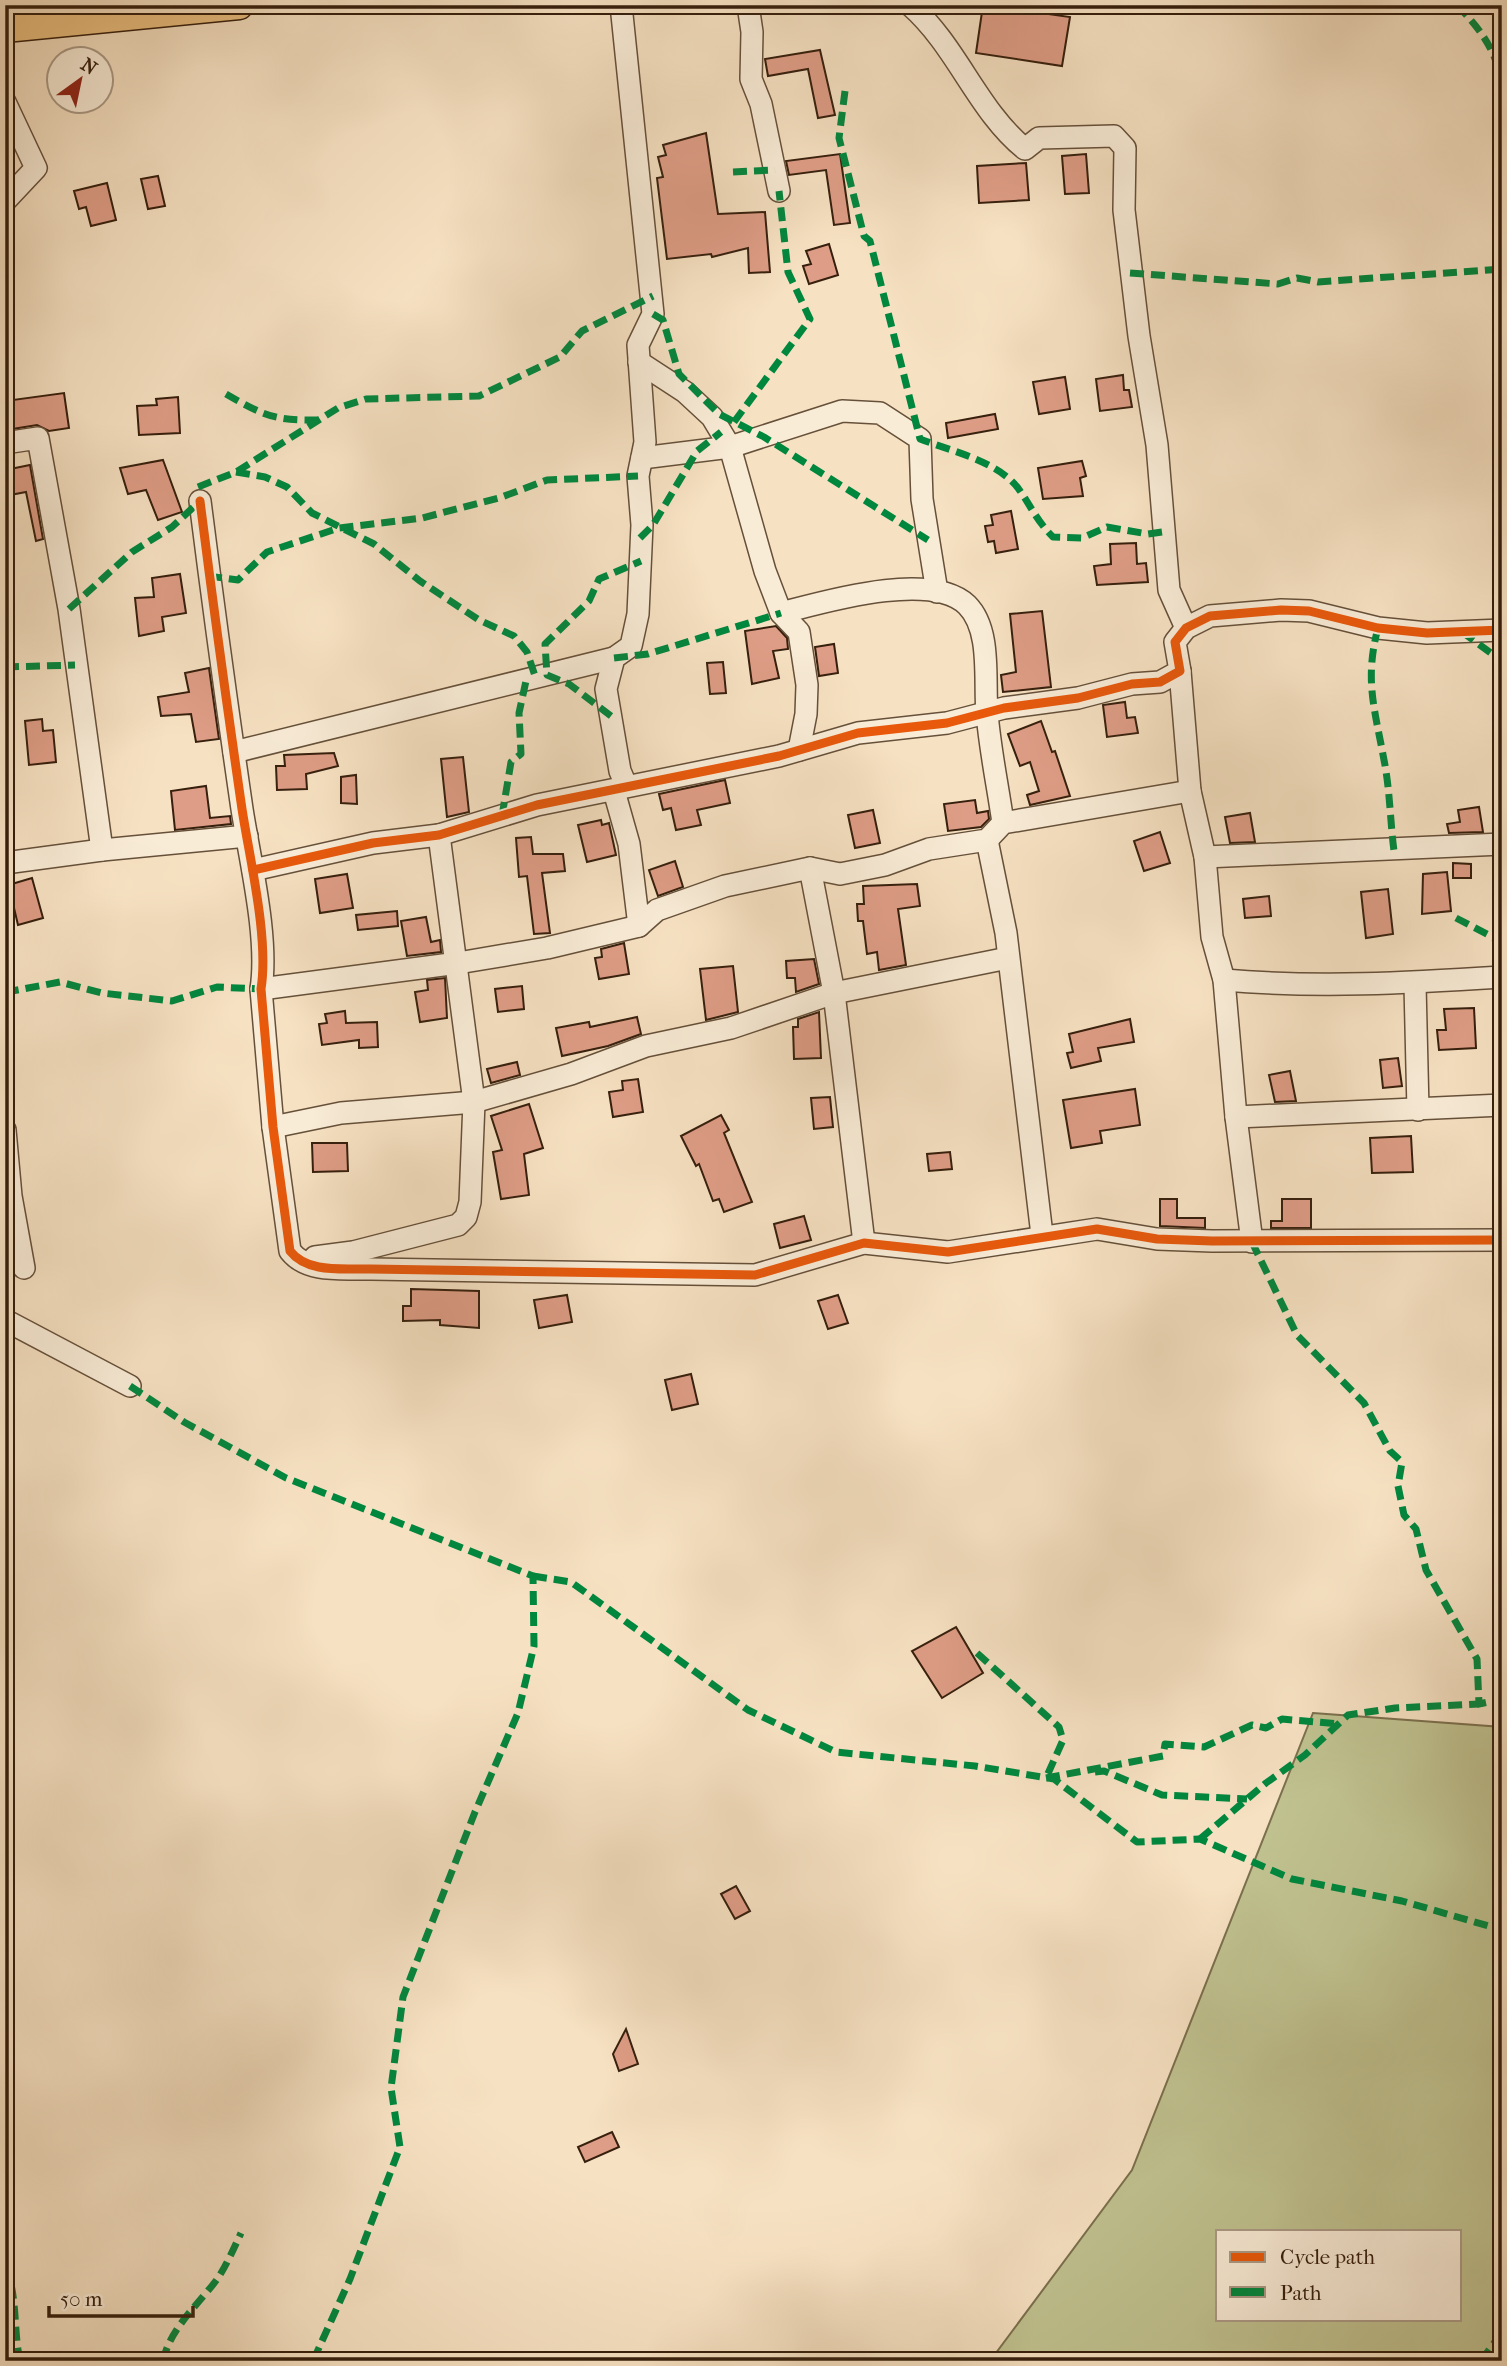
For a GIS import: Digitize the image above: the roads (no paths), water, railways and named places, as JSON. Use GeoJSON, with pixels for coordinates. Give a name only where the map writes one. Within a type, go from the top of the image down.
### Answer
{"type":"FeatureCollection","features":[{"type":"Feature","properties":{"kind":"main road"},"geometry":{"type":"LineString","coordinates":[[5,28],[239,5]]}},
{"type":"Feature","properties":{"kind":"street"},"geometry":{"type":"LineString","coordinates":[[234,752],[614,658],[631,646],[638,614],[642,525],[638,476],[645,442],[638,345],[653,314],[653,296],[621,5]]}},
{"type":"Feature","properties":{"kind":"street"},"geometry":{"type":"LineString","coordinates":[[748,5],[752,32],[751,79],[761,104],[779,191]]}},
{"type":"Feature","properties":{"kind":"street"},"geometry":{"type":"LineString","coordinates":[[910,5],[970,79],[1002,130],[1025,149],[1039,138],[1114,136],[1125,148],[1124,210],[1139,336],[1157,445],[1169,590],[1186,628]]}},
{"type":"Feature","properties":{"kind":"street"},"geometry":{"type":"LineString","coordinates":[[5,102],[36,167],[5,201]]}},
{"type":"Feature","properties":{"kind":"street"},"geometry":{"type":"LineString","coordinates":[[639,362],[685,392],[712,417],[730,447],[765,571],[781,613],[799,632],[807,685],[806,714],[799,750]]}},
{"type":"Feature","properties":{"kind":"street"},"geometry":{"type":"LineString","coordinates":[[642,458],[730,447],[842,411],[880,413],[920,439],[922,499],[937,593]]}},
{"type":"Feature","properties":{"kind":"street"},"geometry":{"type":"LineString","coordinates":[[5,443],[38,438],[69,609],[102,850]]}},
{"type":"Feature","properties":{"kind":"street"},"geometry":{"type":"LineString","coordinates":[[200,501],[253,870],[264,970],[261,989],[273,1127],[290,1251],[296,1259],[307,1265],[371,1269],[755,1275],[863,1243],[948,1251],[1097,1229],[1157,1239],[1252,1242],[1502,1240]]}},
{"type":"Feature","properties":{"kind":"street"},"geometry":{"type":"LineString","coordinates":[[781,613],[901,589],[937,593],[965,604],[977,619],[986,666],[987,713],[1003,823]]}},
{"type":"Feature","properties":{"kind":"street"},"geometry":{"type":"LineString","coordinates":[[1252,1242],[1236,1117],[1224,980],[1212,937],[1205,857],[1190,791],[1175,642],[1186,628],[1210,616],[1281,610],[1309,611],[1378,628],[1427,633],[1502,630]]}},
{"type":"Feature","properties":{"kind":"street"},"geometry":{"type":"LineString","coordinates":[[614,658],[606,689],[620,771],[639,926]]}},
{"type":"Feature","properties":{"kind":"street"},"geometry":{"type":"LineString","coordinates":[[253,870],[373,843],[439,835],[537,805],[799,750],[858,733],[947,723],[1160,681],[1180,671]]}},
{"type":"Feature","properties":{"kind":"street"},"geometry":{"type":"LineString","coordinates":[[261,989],[458,963],[547,948],[639,926],[657,910],[704,893],[810,868],[840,874],[885,865],[929,849],[987,840],[1003,823],[1190,791]]}},
{"type":"Feature","properties":{"kind":"street"},"geometry":{"type":"LineString","coordinates":[[296,1259],[353,1252],[458,1225],[467,1217],[474,1102],[464,1041],[458,963],[439,835]]}},
{"type":"Feature","properties":{"kind":"street"},"geometry":{"type":"LineString","coordinates":[[5,863],[102,850],[247,836]]}},
{"type":"Feature","properties":{"kind":"street"},"geometry":{"type":"LineString","coordinates":[[987,840],[1009,958],[1042,1235]]}},
{"type":"Feature","properties":{"kind":"street"},"geometry":{"type":"LineString","coordinates":[[1205,857],[1502,844]]}},
{"type":"Feature","properties":{"kind":"street"},"geometry":{"type":"LineString","coordinates":[[810,868],[834,993],[863,1243]]}},
{"type":"Feature","properties":{"kind":"street"},"geometry":{"type":"LineString","coordinates":[[273,1127],[341,1113],[474,1102],[571,1074],[646,1046],[731,1028],[834,993],[1009,958]]}},
{"type":"Feature","properties":{"kind":"street"},"geometry":{"type":"LineString","coordinates":[[1224,980],[1289,985],[1415,985],[1502,978]]}},
{"type":"Feature","properties":{"kind":"street"},"geometry":{"type":"LineString","coordinates":[[1415,985],[1418,1110]]}},
{"type":"Feature","properties":{"kind":"street"},"geometry":{"type":"LineString","coordinates":[[1236,1117],[1502,1105]]}},
{"type":"Feature","properties":{"kind":"street"},"geometry":{"type":"LineString","coordinates":[[5,1130],[11,1196],[24,1268]]}},
{"type":"Feature","properties":{"kind":"street"},"geometry":{"type":"LineString","coordinates":[[5,1320],[130,1386]]}}]}
